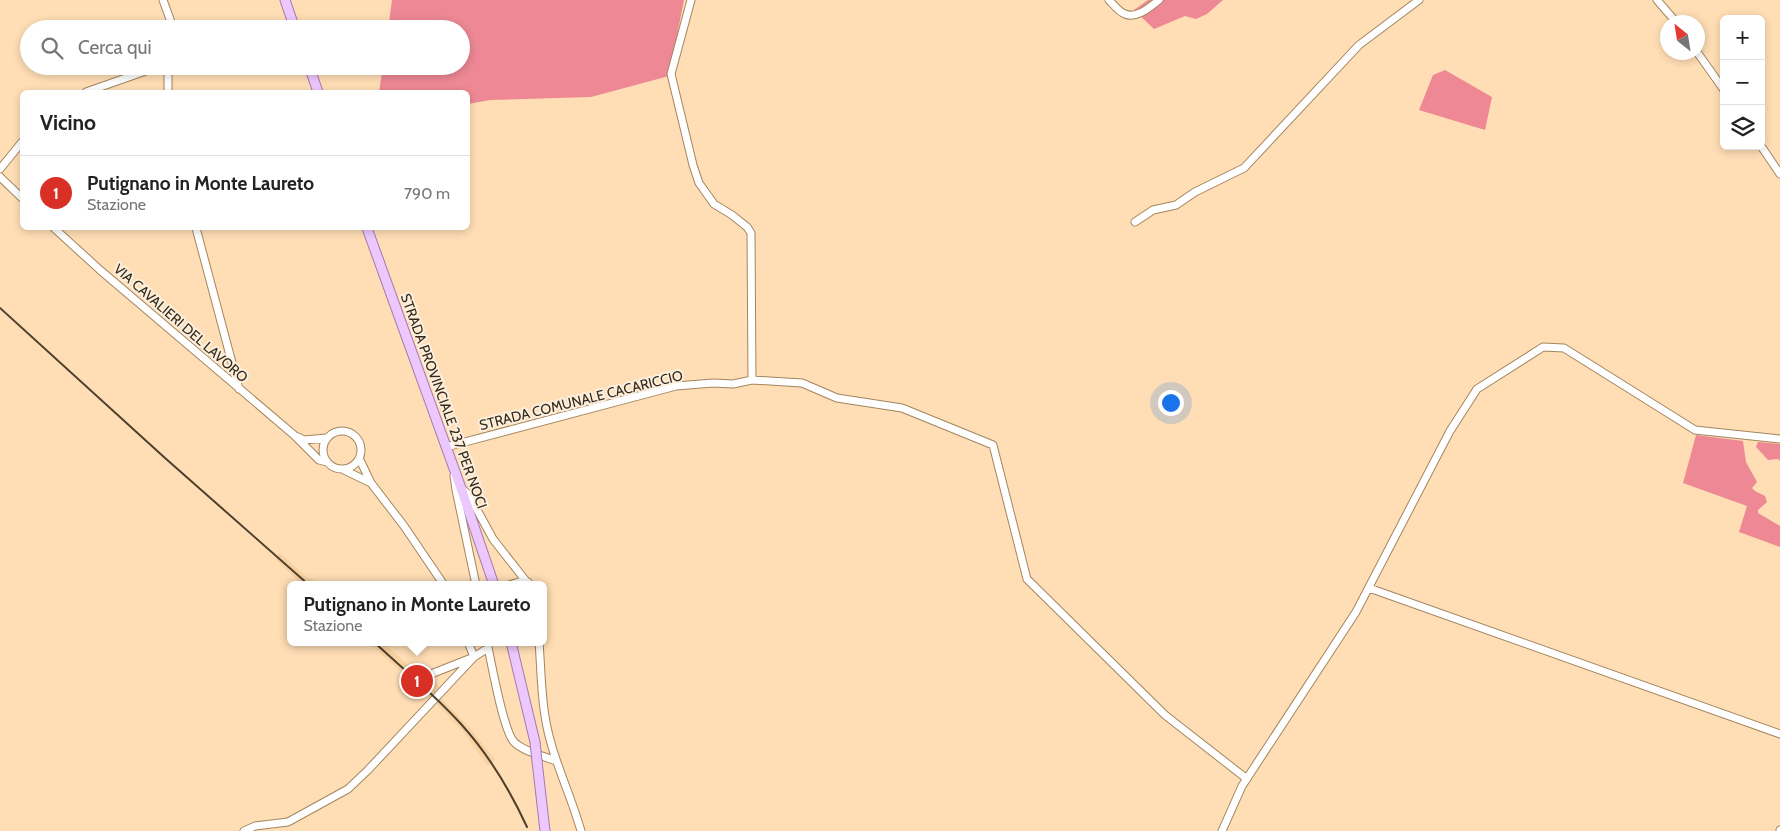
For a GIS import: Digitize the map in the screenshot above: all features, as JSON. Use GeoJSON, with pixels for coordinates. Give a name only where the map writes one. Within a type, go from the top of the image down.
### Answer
{"type":"FeatureCollection","features":[{"type":"Feature","properties":{"kind":"main road"},"geometry":{"type":"LineString","coordinates":[[285,0],[292,20]]}},
{"type":"Feature","properties":{"kind":"main road"},"geometry":{"type":"LineString","coordinates":[[312,75],[317,90]]}},
{"type":"Feature","properties":{"kind":"main road","name":"STRADA PROVINCIALE 237 PER NOCI"},"geometry":{"type":"LineString","coordinates":[[368,230],[493,581]]}},
{"type":"Feature","properties":{"kind":"main road"},"geometry":{"type":"LineString","coordinates":[[512,646],[535,742],[546,831]]}},
{"type":"Feature","properties":{"kind":"street"},"geometry":{"type":"LineString","coordinates":[[163,0],[170,20]]}},
{"type":"Feature","properties":{"kind":"street"},"geometry":{"type":"LineString","coordinates":[[691,0],[671,74],[690,157],[700,183],[714,204],[732,215],[751,233],[752,380]]}},
{"type":"Feature","properties":{"kind":"street"},"geometry":{"type":"LineString","coordinates":[[1109,0],[1124,14],[1135,15],[1159,0]]}},
{"type":"Feature","properties":{"kind":"street"},"geometry":{"type":"LineString","coordinates":[[1135,222],[1153,210],[1176,205],[1195,192],[1244,168],[1359,45],[1419,0]]}},
{"type":"Feature","properties":{"kind":"street"},"geometry":{"type":"LineString","coordinates":[[1657,0],[1670,15]]}},
{"type":"Feature","properties":{"kind":"street"},"geometry":{"type":"LineString","coordinates":[[1703,60],[1720,84]]}},
{"type":"Feature","properties":{"kind":"street"},"geometry":{"type":"LineString","coordinates":[[92,90],[134,75]]}},
{"type":"Feature","properties":{"kind":"street"},"geometry":{"type":"LineString","coordinates":[[168,75],[168,90]]}},
{"type":"Feature","properties":{"kind":"street"},"geometry":{"type":"LineString","coordinates":[[0,169],[20,144]]}},
{"type":"Feature","properties":{"kind":"street"},"geometry":{"type":"LineString","coordinates":[[1764,150],[1780,174]]}},
{"type":"Feature","properties":{"kind":"street"},"geometry":{"type":"LineString","coordinates":[[0,177],[20,196]]}},
{"type":"Feature","properties":{"kind":"street","name":"VIA CAVALIERI DEL LAVORO"},"geometry":{"type":"LineString","coordinates":[[56,230],[100,270],[294,436],[319,460],[371,483]]}},
{"type":"Feature","properties":{"kind":"street"},"geometry":{"type":"LineString","coordinates":[[197,230],[239,389]]}},
{"type":"Feature","properties":{"kind":"street"},"geometry":{"type":"LineString","coordinates":[[1222,831],[1247,779],[1356,612],[1450,431],[1477,389],[1543,347],[1564,348],[1695,430],[1780,440]]}},
{"type":"Feature","properties":{"kind":"street","name":"STRADA COMUNALE CACARICCIO"},"geometry":{"type":"LineString","coordinates":[[446,446],[676,386],[713,383],[733,384],[752,380],[802,383],[837,398],[902,408],[993,445],[1027,578],[1165,715],[1247,779]]}},
{"type":"Feature","properties":{"kind":"street"},"geometry":{"type":"LineString","coordinates":[[294,436],[304,440],[327,438],[338,431],[350,432],[356,436],[362,447],[360,460],[371,483],[404,526],[441,581]]}},
{"type":"Feature","properties":{"kind":"street"},"geometry":{"type":"LineString","coordinates":[[327,438],[323,450],[327,462]]}},
{"type":"Feature","properties":{"kind":"street"},"geometry":{"type":"LineString","coordinates":[[344,470],[360,460]]}},
{"type":"Feature","properties":{"kind":"street"},"geometry":{"type":"LineString","coordinates":[[454,468],[456,490],[475,581]]}},
{"type":"Feature","properties":{"kind":"street"},"geometry":{"type":"LineString","coordinates":[[461,488],[469,495],[493,539],[526,581]]}},
{"type":"Feature","properties":{"kind":"street"},"geometry":{"type":"LineString","coordinates":[[1369,588],[1780,734]]}},
{"type":"Feature","properties":{"kind":"street"},"geometry":{"type":"LineString","coordinates":[[470,646],[474,656]]}},
{"type":"Feature","properties":{"kind":"street"},"geometry":{"type":"LineString","coordinates":[[244,831],[256,826],[288,822],[348,789],[382,756],[474,656],[487,646]]}},
{"type":"Feature","properties":{"kind":"street"},"geometry":{"type":"LineString","coordinates":[[488,646],[506,728],[514,742],[522,748],[556,760]]}},
{"type":"Feature","properties":{"kind":"street"},"geometry":{"type":"LineString","coordinates":[[539,646],[545,716],[556,760],[581,831]]}},
{"type":"Feature","properties":{"kind":"street"},"geometry":{"type":"LineString","coordinates":[[431,674],[474,656]]}},
{"type":"Feature","properties":{"kind":"shaded area"},"geometry":{"type":"Polygon","coordinates":[[[392,0],[684,0],[669,76],[591,97],[490,100],[470,104],[470,90],[379,90],[382,75],[470,75],[470,20],[389,20],[392,0]]]}},
{"type":"Feature","properties":{"kind":"shaded area"},"geometry":{"type":"Polygon","coordinates":[[[1148,0],[1223,0],[1207,14],[1196,19],[1185,16],[1154,29],[1134,10],[1148,0]]]}},
{"type":"Feature","properties":{"kind":"shaded area"},"geometry":{"type":"Polygon","coordinates":[[[1445,70],[1492,97],[1485,130],[1419,110],[1433,75],[1445,70]]]}},
{"type":"Feature","properties":{"kind":"shaded area"},"geometry":{"type":"Polygon","coordinates":[[[1696,435],[1743,441],[1746,462],[1757,482],[1752,488],[1765,496],[1767,502],[1758,510],[1758,513],[1780,526],[1780,547],[1739,532],[1747,506],[1683,483],[1696,435]]]}},
{"type":"Feature","properties":{"kind":"shaded area"},"geometry":{"type":"Polygon","coordinates":[[[1758,442],[1780,444],[1780,461],[1778,459],[1768,460],[1756,447],[1758,442]]]}},
{"type":"Feature","properties":{"kind":"shaded area"},"geometry":{"type":"Polygon","coordinates":[[[280,553],[309,579],[311,578],[314,581],[299,581],[275,559],[280,553]]]}},
{"type":"Feature","properties":{"kind":"shaded area"},"geometry":{"type":"Polygon","coordinates":[[[372,646],[386,646],[409,666],[412,664],[435,681],[439,687],[435,692],[469,727],[495,760],[488,766],[464,733],[436,703],[372,646]]]}},
{"type":"Feature","properties":{"kind":"railway"},"geometry":{"type":"LineString","coordinates":[[0,308],[165,458],[304,581]]}},
{"type":"Feature","properties":{"kind":"railway"},"geometry":{"type":"LineString","coordinates":[[378,646],[440,702],[471,736],[498,773],[527,827]]}},
{"type":"Feature","properties":{"kind":"place","name":"Putignano in Monte Laureto"},"geometry":{"type":"Point","coordinates":[417,681]}}]}
